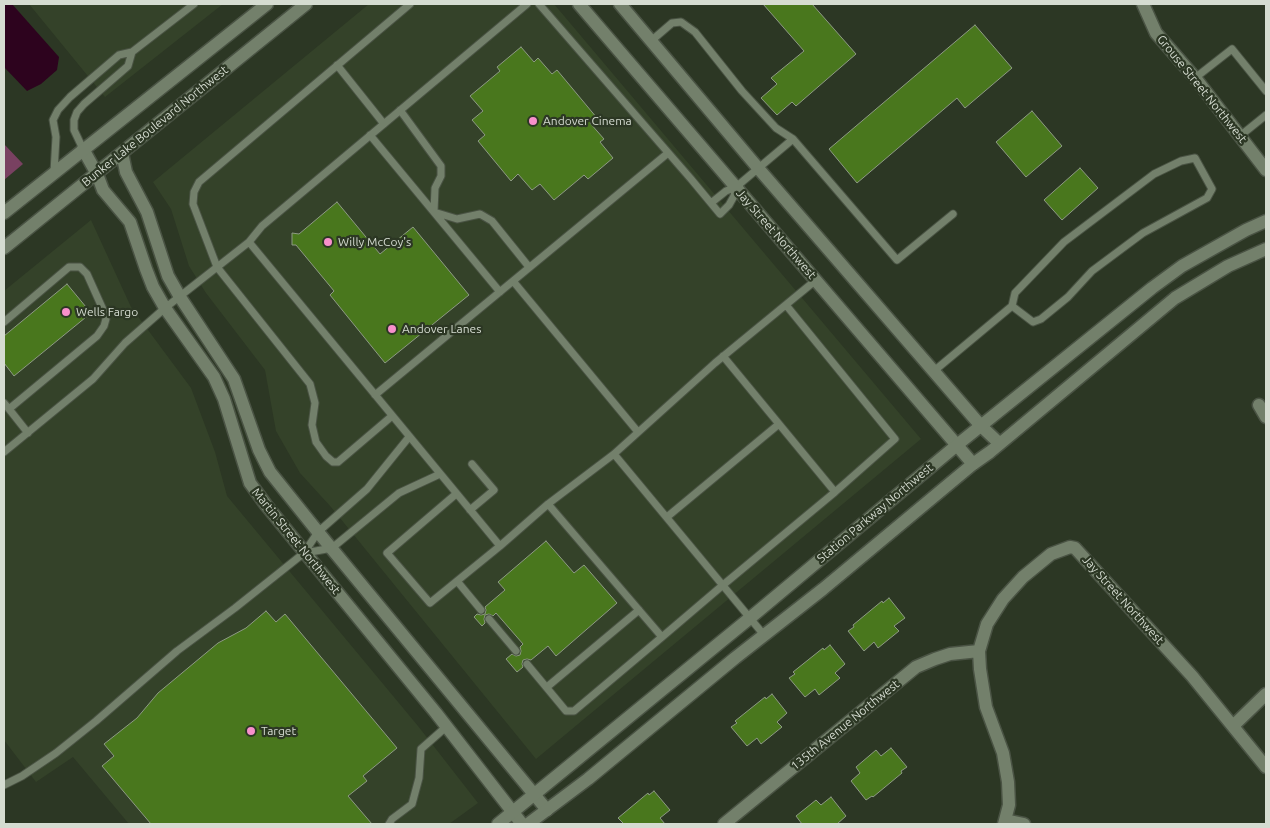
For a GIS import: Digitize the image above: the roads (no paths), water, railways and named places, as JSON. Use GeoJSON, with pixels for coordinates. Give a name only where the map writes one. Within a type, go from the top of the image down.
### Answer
{"type":"FeatureCollection","features":[{"type":"Feature","properties":{"kind":"street","name":"Bunker Lake Boulevard Northwest"},"geometry":{"type":"LineString","coordinates":[[4,212],[267,4]]}},
{"type":"Feature","properties":{"kind":"street","name":"Bunker Lake Boulevard Northwest"},"geometry":{"type":"LineString","coordinates":[[4,248],[306,4]]}},
{"type":"Feature","properties":{"kind":"street"},"geometry":{"type":"LineString","coordinates":[[620,4],[758,168],[981,426],[999,444]]}},
{"type":"Feature","properties":{"kind":"street","name":"Grouse Street Northwest"},"geometry":{"type":"LineString","coordinates":[[1143,4],[1156,33],[1195,78],[1266,170]]}},
{"type":"Feature","properties":{"kind":"street","name":"Jay Street Northwest"},"geometry":{"type":"LineString","coordinates":[[585,6],[736,187],[973,464]]}},
{"type":"Feature","properties":{"kind":"street","name":"Martin Street Northwest"},"geometry":{"type":"LineString","coordinates":[[83,149],[103,190],[130,222],[153,287],[165,308],[214,377],[224,399],[250,483],[522,824]]}},
{"type":"Feature","properties":{"kind":"street","name":"Martin Street Northwest"},"geometry":{"type":"LineString","coordinates":[[122,153],[126,172],[147,212],[168,276],[234,379],[259,450],[270,472],[547,810]]}},
{"type":"Feature","properties":{"kind":"street","name":"Station Parkway Northwest"},"geometry":{"type":"LineString","coordinates":[[498,824],[750,618],[957,445],[1152,288],[1182,266],[1246,230],[1266,222]]}},
{"type":"Feature","properties":{"kind":"street","name":"Station Parkway Northwest"},"geometry":{"type":"LineString","coordinates":[[528,824],[588,779],[1175,298],[1228,266],[1266,249]]}},
{"type":"Feature","properties":{"kind":"street"},"geometry":{"type":"LineString","coordinates":[[1260,405],[1266,418]]}},
{"type":"Feature","properties":{"kind":"street","name":"Jay Street Northwest"},"geometry":{"type":"LineString","coordinates":[[979,651],[987,624],[1003,599],[1022,577],[1052,554],[1070,547],[1075,548],[1192,676],[1266,767]]}},
{"type":"Feature","properties":{"kind":"street"},"geometry":{"type":"LineString","coordinates":[[979,651],[980,674],[986,707],[1003,753],[1008,782],[1009,805],[1005,822],[1024,824]]}},
{"type":"Feature","properties":{"kind":"street","name":"135th Avenue Northwest"},"geometry":{"type":"LineString","coordinates":[[724,824],[916,667],[950,654],[979,651]]}},
{"type":"Feature","properties":{"kind":"street"},"geometry":{"type":"LineString","coordinates":[[1233,726],[1266,694]]}},
{"type":"Feature","properties":{"kind":"lane"},"geometry":{"type":"LineString","coordinates":[[54,172],[56,137],[53,120],[58,110],[70,97],[119,55],[132,52],[194,4]]}},
{"type":"Feature","properties":{"kind":"lane"},"geometry":{"type":"LineString","coordinates":[[392,416],[338,462],[333,462],[326,456],[316,442],[312,425],[315,403],[310,384],[217,267],[193,204],[194,192],[199,182],[410,4]]}},
{"type":"Feature","properties":{"kind":"lane"},"geometry":{"type":"LineString","coordinates":[[4,452],[93,379],[125,343],[165,308],[248,242],[262,226],[527,4]]}},
{"type":"Feature","properties":{"kind":"lane"},"geometry":{"type":"LineString","coordinates":[[539,4],[720,214],[729,205],[736,187]]}},
{"type":"Feature","properties":{"kind":"lane"},"geometry":{"type":"LineString","coordinates":[[651,41],[672,23],[681,22],[695,32],[742,92],[776,128],[793,140],[897,260],[953,214]]}},
{"type":"Feature","properties":{"kind":"lane"},"geometry":{"type":"LineString","coordinates":[[1195,78],[1232,49],[1266,91]]}},
{"type":"Feature","properties":{"kind":"lane"},"geometry":{"type":"LineString","coordinates":[[83,149],[74,130],[74,120],[77,112],[128,66],[132,52]]}},
{"type":"Feature","properties":{"kind":"lane"},"geometry":{"type":"LineString","coordinates":[[337,65],[384,124]]}},
{"type":"Feature","properties":{"kind":"lane"},"geometry":{"type":"LineString","coordinates":[[400,110],[441,166],[441,176],[435,188],[434,212]]}},
{"type":"Feature","properties":{"kind":"lane"},"geometry":{"type":"LineString","coordinates":[[1240,136],[1266,114]]}},
{"type":"Feature","properties":{"kind":"lane"},"geometry":{"type":"LineString","coordinates":[[370,135],[500,292]]}},
{"type":"Feature","properties":{"kind":"lane"},"geometry":{"type":"LineString","coordinates":[[711,203],[736,187],[793,140]]}},
{"type":"Feature","properties":{"kind":"lane"},"geometry":{"type":"LineString","coordinates":[[375,395],[668,153]]}},
{"type":"Feature","properties":{"kind":"lane"},"geometry":{"type":"LineString","coordinates":[[934,371],[1012,306],[1015,293],[1064,242],[1154,174],[1180,161],[1195,158],[1212,189],[1207,198],[1144,233],[1092,271],[1068,297],[1041,319],[1033,322],[1012,306]]}},
{"type":"Feature","properties":{"kind":"lane"},"geometry":{"type":"LineString","coordinates":[[434,212],[457,218],[480,214],[492,221],[529,267]]}},
{"type":"Feature","properties":{"kind":"lane"},"geometry":{"type":"LineString","coordinates":[[248,242],[500,546]]}},
{"type":"Feature","properties":{"kind":"lane"},"geometry":{"type":"LineString","coordinates":[[4,322],[69,268],[76,267],[80,267],[87,274],[106,319],[97,336],[9,409]]}},
{"type":"Feature","properties":{"kind":"lane"},"geometry":{"type":"LineString","coordinates":[[456,494],[387,553],[430,603],[548,504],[614,454],[723,356],[816,280]]}},
{"type":"Feature","properties":{"kind":"lane"},"geometry":{"type":"LineString","coordinates":[[513,281],[638,432]]}},
{"type":"Feature","properties":{"kind":"lane"},"geometry":{"type":"LineString","coordinates":[[527,664],[566,711],[574,711],[835,492],[895,439],[786,305]]}},
{"type":"Feature","properties":{"kind":"lane"},"geometry":{"type":"LineString","coordinates":[[723,356],[835,492]]}},
{"type":"Feature","properties":{"kind":"lane"},"geometry":{"type":"LineString","coordinates":[[4,403],[28,433]]}},
{"type":"Feature","properties":{"kind":"lane"},"geometry":{"type":"LineString","coordinates":[[667,517],[779,424]]}},
{"type":"Feature","properties":{"kind":"lane"},"geometry":{"type":"LineString","coordinates":[[4,785],[56,754],[176,651],[235,608],[304,553],[318,532],[367,489],[409,437]]}},
{"type":"Feature","properties":{"kind":"lane"},"geometry":{"type":"LineString","coordinates":[[614,454],[764,635]]}},
{"type":"Feature","properties":{"kind":"lane"},"geometry":{"type":"LineString","coordinates":[[470,510],[494,490],[472,464]]}},
{"type":"Feature","properties":{"kind":"lane"},"geometry":{"type":"LineString","coordinates":[[304,553],[332,548],[398,493],[440,474]]}},
{"type":"Feature","properties":{"kind":"lane"},"geometry":{"type":"LineString","coordinates":[[548,504],[662,638]]}},
{"type":"Feature","properties":{"kind":"lane"},"geometry":{"type":"LineString","coordinates":[[457,581],[481,610]]}},
{"type":"Feature","properties":{"kind":"lane"},"geometry":{"type":"LineString","coordinates":[[547,687],[639,610]]}},
{"type":"Feature","properties":{"kind":"lane"},"geometry":{"type":"LineString","coordinates":[[489,619],[516,651]]}},
{"type":"Feature","properties":{"kind":"lane"},"geometry":{"type":"LineString","coordinates":[[389,824],[392,819],[412,804],[419,778],[421,749],[446,727]]}},
{"type":"Feature","properties":{"kind":"place","name":"Andover Cinema"},"geometry":{"type":"Point","coordinates":[533,121]}},
{"type":"Feature","properties":{"kind":"place","name":"Willy McCoy's"},"geometry":{"type":"Point","coordinates":[328,242]}},
{"type":"Feature","properties":{"kind":"place","name":"Wells Fargo"},"geometry":{"type":"Point","coordinates":[66,312]}},
{"type":"Feature","properties":{"kind":"place","name":"Andover Lanes"},"geometry":{"type":"Point","coordinates":[392,329]}},
{"type":"Feature","properties":{"kind":"place","name":"Target"},"geometry":{"type":"Point","coordinates":[251,731]}}]}
